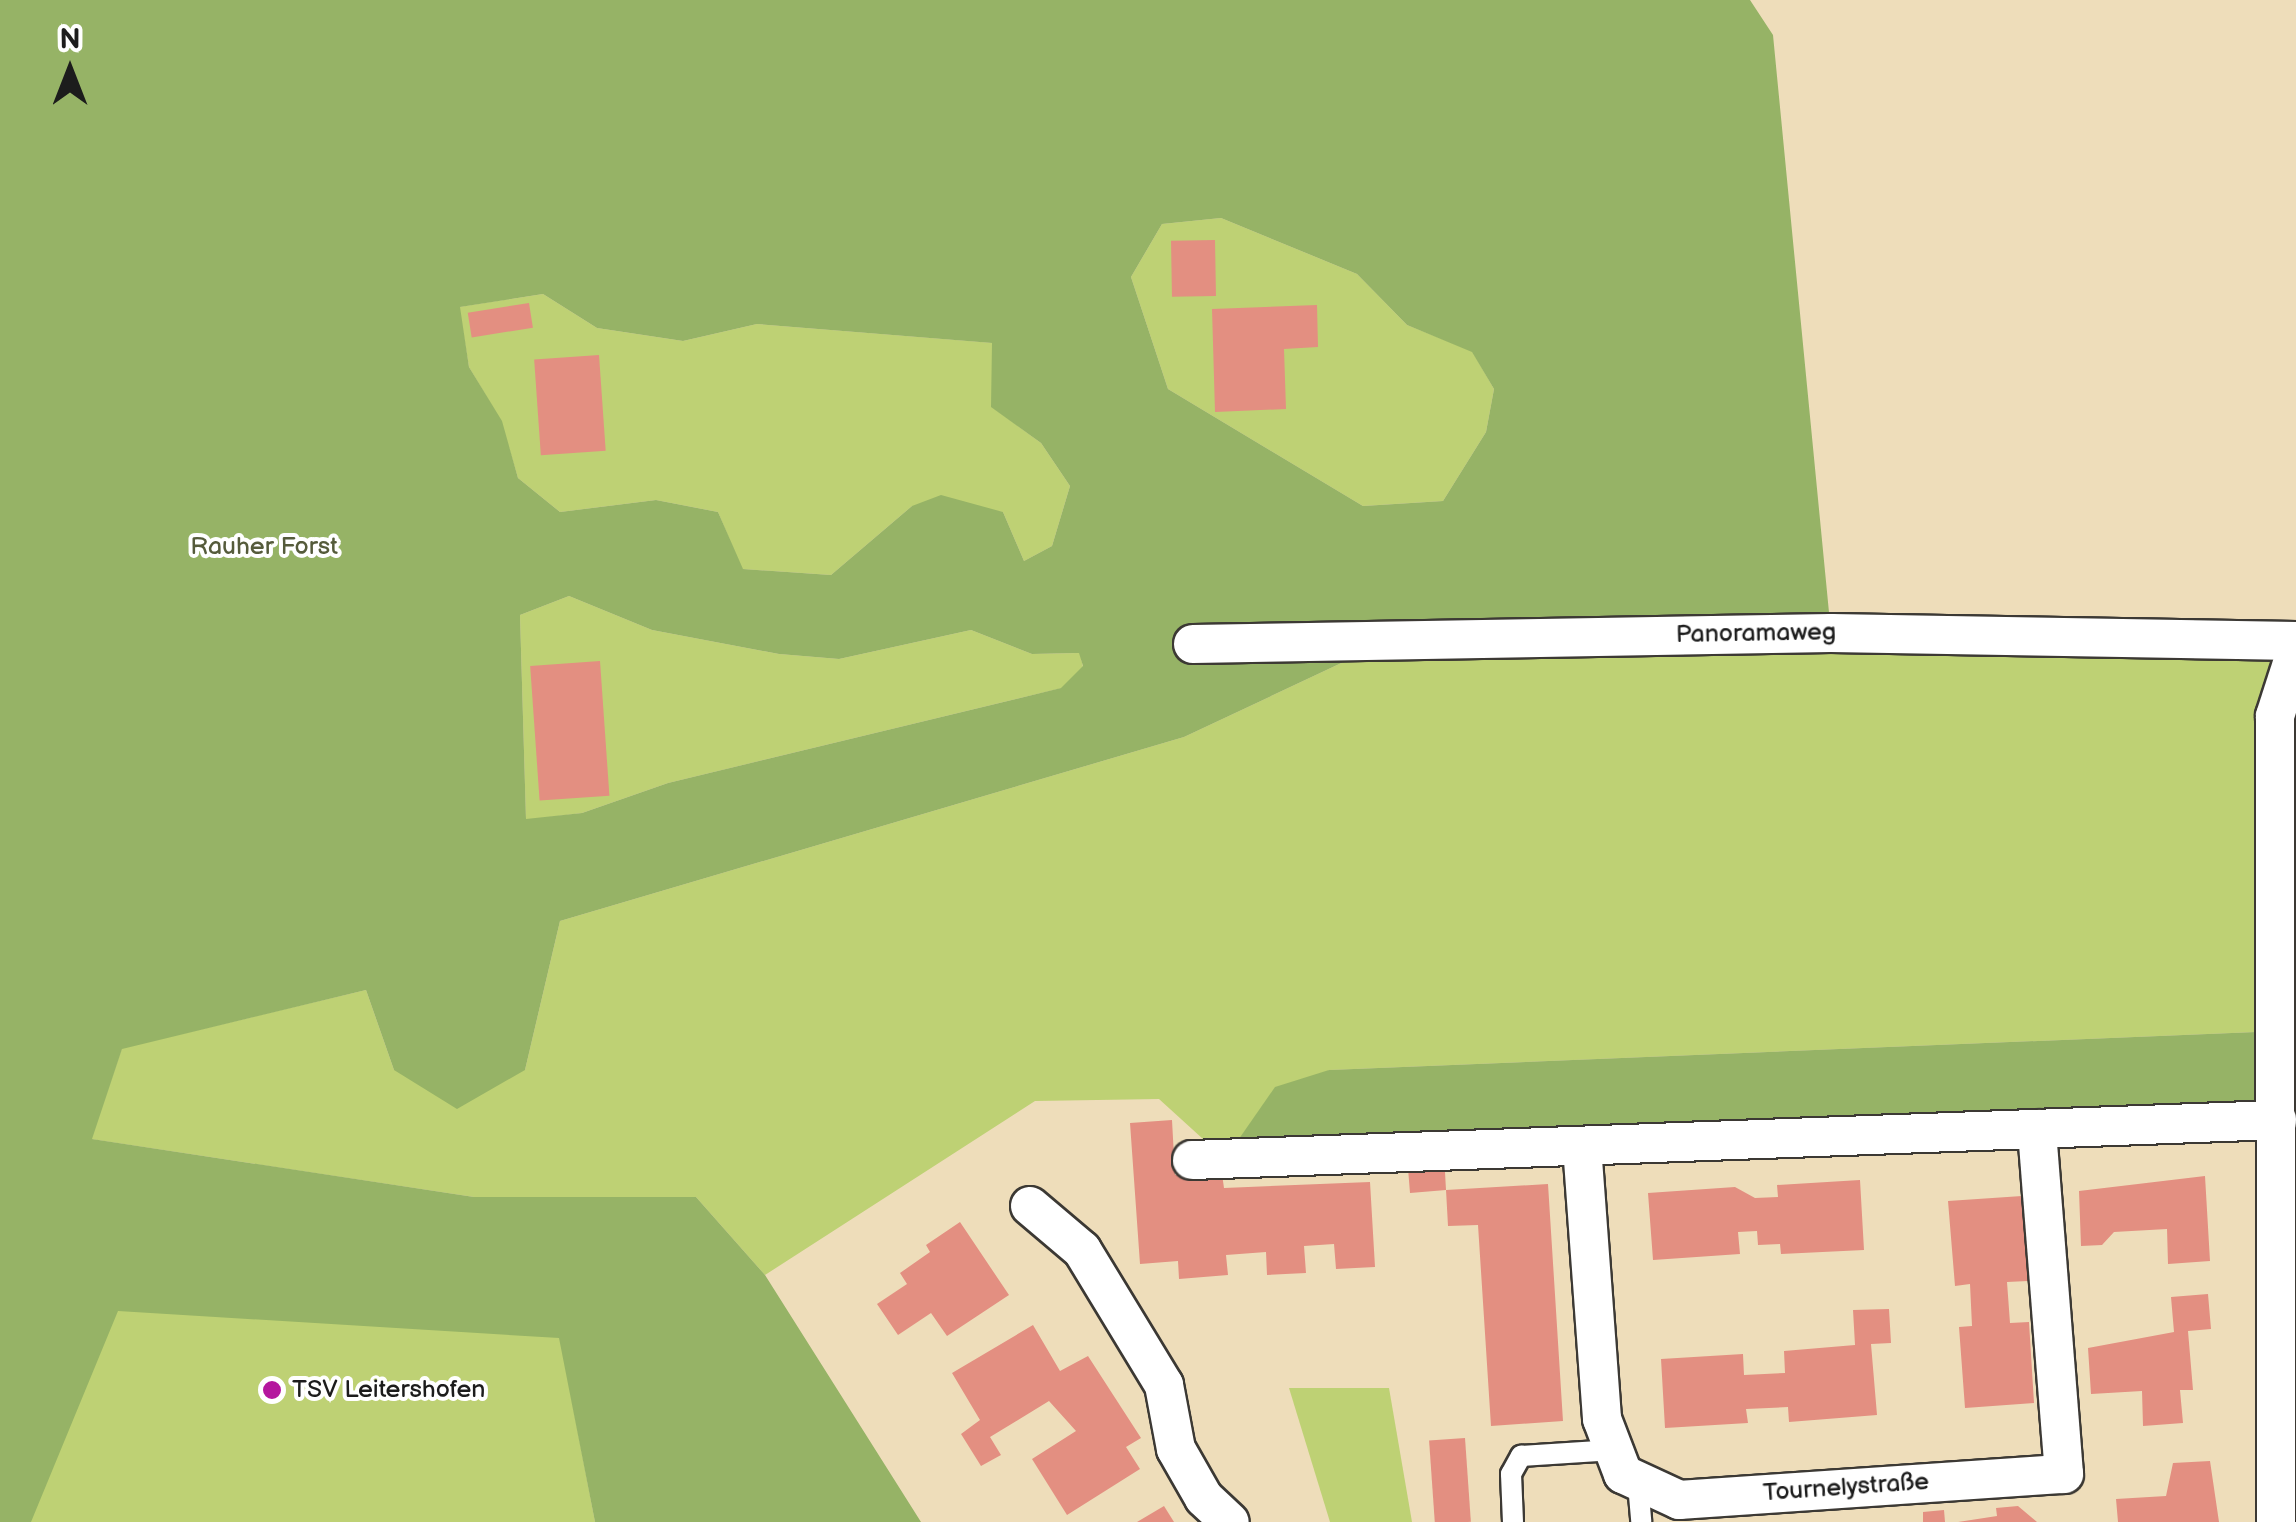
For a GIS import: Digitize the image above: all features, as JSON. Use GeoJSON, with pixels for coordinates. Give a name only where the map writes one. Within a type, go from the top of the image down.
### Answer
{"type":"FeatureCollection","features":[{"type":"Feature","properties":{"kind":"street","name":"Panoramaweg"},"geometry":{"type":"LineString","coordinates":[[1208,636],[1830,633],[2296,641]]}},
{"type":"Feature","properties":{"kind":"street"},"geometry":{"type":"LineString","coordinates":[[2276,1522],[2275,716],[2296,651]]}},
{"type":"Feature","properties":{"kind":"street"},"geometry":{"type":"LineString","coordinates":[[1192,1160],[2278,1120]]}},
{"type":"Feature","properties":{"kind":"street","name":"Tournelystraße"},"geometry":{"type":"LineString","coordinates":[[1638,1484],[1679,1500],[2064,1474],[2037,1129]]}},
{"type":"Feature","properties":{"kind":"street"},"geometry":{"type":"LineString","coordinates":[[1582,1146],[1593,1343],[1614,1450],[1638,1484]]}},
{"type":"Feature","properties":{"kind":"street"},"geometry":{"type":"LineString","coordinates":[[1030,1206],[1082,1250],[1164,1386],[1176,1449],[1204,1498],[1230,1522]]}},
{"type":"Feature","properties":{"kind":"lane"},"geometry":{"type":"LineString","coordinates":[[1513,1522],[1511,1474],[1521,1456],[1614,1450]]}},
{"type":"Feature","properties":{"kind":"lane"},"geometry":{"type":"LineString","coordinates":[[1638,1484],[1640,1522]]}},
{"type":"Feature","properties":{"kind":"green space","name":"Rauher Forst"},"geometry":{"type":"Polygon","coordinates":[[[0,0],[1750,0],[1773,35],[1831,633],[1401,635],[1184,737],[560,921],[525,1070],[457,1109],[394,1070],[366,990],[122,1049],[92,1139],[474,1197],[696,1197],[765,1275],[921,1522],[595,1522],[559,1338],[118,1311],[31,1522],[0,1522],[0,0]],[[1221,218],[1162,224],[1131,277],[1168,389],[1363,506],[1443,501],[1486,432],[1494,389],[1472,352],[1407,325],[1357,274],[1221,218]],[[543,294],[460,307],[469,367],[502,421],[518,478],[560,512],[656,500],[718,512],[743,569],[831,575],[912,506],[941,495],[1003,512],[1024,561],[1052,546],[1070,486],[1041,443],[991,407],[992,343],[757,324],[683,341],[597,328],[543,294]],[[569,596],[520,615],[526,819],[582,813],[668,783],[1061,688],[1083,666],[1079,653],[1032,654],[971,630],[839,659],[779,654],[652,630],[569,596]]]}},
{"type":"Feature","properties":{"kind":"green space"},"geometry":{"type":"Polygon","coordinates":[[[1221,218],[1357,274],[1407,325],[1472,351],[1494,389],[1486,432],[1443,501],[1363,506],[1168,389],[1131,277],[1162,224],[1221,218]]]}},
{"type":"Feature","properties":{"kind":"green space"},"geometry":{"type":"Polygon","coordinates":[[[543,294],[597,328],[683,341],[757,324],[993,343],[992,407],[1041,443],[1070,486],[1052,546],[1024,561],[1003,512],[912,506],[831,575],[742,569],[718,512],[656,500],[560,512],[518,478],[501,421],[469,367],[459,307],[543,294]]]}},
{"type":"Feature","properties":{"kind":"green space"},"geometry":{"type":"Polygon","coordinates":[[[569,596],[652,630],[779,654],[839,659],[971,630],[1032,654],[1080,653],[1083,667],[1062,688],[668,783],[582,813],[526,820],[520,615],[569,596]]]}},
{"type":"Feature","properties":{"kind":"green space"},"geometry":{"type":"Polygon","coordinates":[[[1401,635],[2296,641],[2280,1031],[1329,1070],[1225,1159],[1159,1099],[1035,1101],[765,1275],[696,1197],[474,1197],[91,1139],[122,1048],[366,990],[394,1070],[525,1070],[560,921],[1184,737],[1401,635]]]}},
{"type":"Feature","properties":{"kind":"green space"},"geometry":{"type":"Polygon","coordinates":[[[2280,1031],[2277,1120],[1225,1159],[1275,1087],[1329,1070],[2280,1031]]]}},
{"type":"Feature","properties":{"kind":"green space","name":"TSV Leitershofen"},"geometry":{"type":"Polygon","coordinates":[[[0,1178],[560,1338],[595,1522],[0,1522],[0,1178]]]}},
{"type":"Feature","properties":{"kind":"green space"},"geometry":{"type":"Polygon","coordinates":[[[1289,1388],[1389,1388],[1412,1522],[1330,1522],[1289,1388]]]}},
{"type":"Feature","properties":{"kind":"building"},"geometry":{"type":"Polygon","coordinates":[[[1215,240],[1216,296],[1172,297],[1171,241],[1215,240]]]}},
{"type":"Feature","properties":{"kind":"building"},"geometry":{"type":"Polygon","coordinates":[[[529,303],[533,328],[472,337],[468,313],[529,303]]]}},
{"type":"Feature","properties":{"kind":"building"},"geometry":{"type":"Polygon","coordinates":[[[1317,305],[1318,347],[1284,349],[1286,409],[1215,412],[1212,309],[1317,305]]]}},
{"type":"Feature","properties":{"kind":"building"},"geometry":{"type":"Polygon","coordinates":[[[599,355],[606,451],[541,455],[534,360],[599,355]]]}},
{"type":"Feature","properties":{"kind":"building"},"geometry":{"type":"Polygon","coordinates":[[[600,661],[609,796],[540,801],[530,666],[600,661]]]}},
{"type":"Feature","properties":{"kind":"building"},"geometry":{"type":"Polygon","coordinates":[[[1172,1120],[1175,1175],[1222,1174],[1224,1188],[1370,1182],[1375,1267],[1336,1269],[1334,1244],[1304,1246],[1306,1273],[1267,1275],[1266,1252],[1226,1255],[1228,1275],[1179,1279],[1178,1261],[1140,1264],[1130,1123],[1172,1120]]]}},
{"type":"Feature","properties":{"kind":"building"},"geometry":{"type":"Polygon","coordinates":[[[1444,1154],[1446,1190],[1410,1193],[1407,1156],[1444,1154]]]}},
{"type":"Feature","properties":{"kind":"building"},"geometry":{"type":"Polygon","coordinates":[[[2205,1176],[2210,1261],[2168,1264],[2167,1229],[2114,1232],[2102,1245],[2081,1246],[2079,1191],[2205,1176]]]}},
{"type":"Feature","properties":{"kind":"building"},"geometry":{"type":"Polygon","coordinates":[[[1860,1180],[1864,1250],[1781,1254],[1780,1244],[1758,1245],[1757,1231],[1738,1232],[1740,1254],[1653,1260],[1648,1193],[1735,1187],[1755,1198],[1778,1197],[1777,1185],[1860,1180]]]}},
{"type":"Feature","properties":{"kind":"building"},"geometry":{"type":"Polygon","coordinates":[[[1548,1184],[1563,1421],[1491,1426],[1478,1225],[1448,1226],[1446,1190],[1548,1184]]]}},
{"type":"Feature","properties":{"kind":"building"},"geometry":{"type":"Polygon","coordinates":[[[2022,1196],[2028,1281],[2007,1282],[2010,1323],[2029,1322],[2034,1403],[1965,1408],[1959,1327],[1972,1326],[1970,1284],[1955,1286],[1948,1201],[2022,1196]]]}},
{"type":"Feature","properties":{"kind":"building"},"geometry":{"type":"Polygon","coordinates":[[[960,1222],[1009,1295],[947,1336],[931,1313],[898,1335],[877,1304],[907,1284],[900,1273],[930,1252],[926,1245],[960,1222]]]}},
{"type":"Feature","properties":{"kind":"building"},"geometry":{"type":"Polygon","coordinates":[[[2208,1294],[2211,1329],[2188,1331],[2193,1390],[2180,1390],[2183,1423],[2143,1426],[2142,1391],[2091,1394],[2088,1348],[2174,1332],[2171,1297],[2208,1294]]]}},
{"type":"Feature","properties":{"kind":"building"},"geometry":{"type":"Polygon","coordinates":[[[1889,1309],[1891,1343],[1871,1344],[1877,1415],[1789,1422],[1788,1407],[1746,1409],[1748,1423],[1665,1428],[1661,1359],[1743,1354],[1744,1375],[1785,1373],[1784,1351],[1855,1345],[1853,1310],[1889,1309]]]}},
{"type":"Feature","properties":{"kind":"building"},"geometry":{"type":"Polygon","coordinates":[[[1033,1325],[1060,1371],[1088,1356],[1141,1438],[1126,1447],[1140,1469],[1067,1515],[1032,1459],[1076,1431],[1049,1401],[990,1437],[1001,1455],[981,1466],[961,1434],[980,1420],[952,1373],[1033,1325]]]}},
{"type":"Feature","properties":{"kind":"building"},"geometry":{"type":"Polygon","coordinates":[[[1465,1438],[1471,1522],[1435,1522],[1429,1441],[1465,1438]]]}},
{"type":"Feature","properties":{"kind":"building"},"geometry":{"type":"Polygon","coordinates":[[[2210,1461],[2219,1522],[2118,1522],[2116,1499],[2166,1496],[2173,1463],[2210,1461]]]}},
{"type":"Feature","properties":{"kind":"building"},"geometry":{"type":"Polygon","coordinates":[[[1164,1506],[1174,1522],[1137,1522],[1164,1506]]]}},
{"type":"Feature","properties":{"kind":"building"},"geometry":{"type":"Polygon","coordinates":[[[2018,1506],[2037,1522],[1958,1522],[1997,1516],[1996,1508],[2018,1506]]]}},
{"type":"Feature","properties":{"kind":"building"},"geometry":{"type":"Polygon","coordinates":[[[1944,1510],[1945,1522],[1923,1522],[1923,1512],[1944,1510]]]}},
{"type":"Feature","properties":{"kind":"place","name":"TSV Leitershofen"},"geometry":{"type":"Point","coordinates":[272,1390]}}]}
